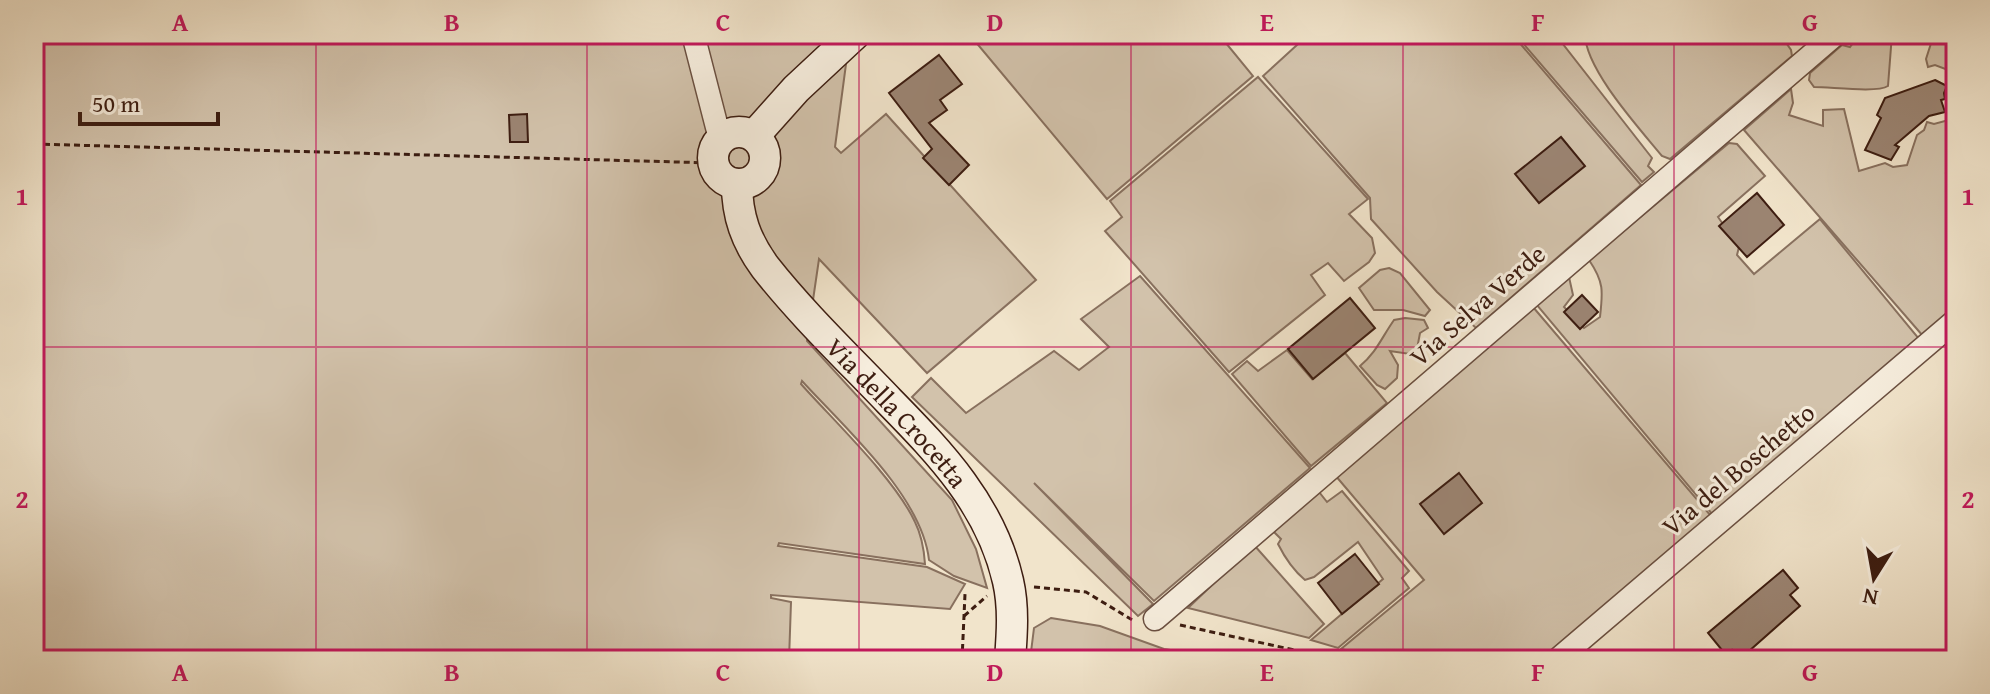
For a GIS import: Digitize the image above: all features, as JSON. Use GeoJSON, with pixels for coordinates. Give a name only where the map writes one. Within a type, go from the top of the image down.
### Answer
{"type":"FeatureCollection","features":[{"type":"Feature","properties":{"kind":"street"},"geometry":{"type":"LineString","coordinates":[[693,34],[716,151],[722,178],[737,184],[753,179],[764,166],[764,149],[754,136],[736,131],[716,151]]}},
{"type":"Feature","properties":{"kind":"street"},"geometry":{"type":"LineString","coordinates":[[754,136],[796,89],[855,34]]}},
{"type":"Feature","properties":{"kind":"street","name":"Via Selva Verde"},"geometry":{"type":"LineString","coordinates":[[1155,619],[1836,34]]}},
{"type":"Feature","properties":{"kind":"street","name":"Via della Crocetta"},"geometry":{"type":"LineString","coordinates":[[737,184],[741,221],[758,257],[772,276],[936,449],[963,482],[995,541],[1010,590],[1010,660]]}},
{"type":"Feature","properties":{"kind":"street","name":"Via del Boschetto"},"geometry":{"type":"LineString","coordinates":[[1557,660],[1956,320]]}},
{"type":"Feature","properties":{"kind":"path"},"geometry":{"type":"LineString","coordinates":[[34,144],[716,151]]}},
{"type":"Feature","properties":{"kind":"path"},"geometry":{"type":"LineString","coordinates":[[1010,590],[1035,587],[1078,591],[1098,598],[1137,622],[1149,623],[1155,619],[1340,660]]}},
{"type":"Feature","properties":{"kind":"path"},"geometry":{"type":"LineString","coordinates":[[962,660],[965,594]]}},
{"type":"Feature","properties":{"kind":"shaded area"},"geometry":{"type":"Polygon","coordinates":[[[34,34],[850,34],[835,147],[841,153],[886,114],[1036,280],[927,373],[819,259],[807,341],[952,500],[976,549],[987,588],[954,576],[929,560],[923,536],[897,487],[859,441],[802,381],[801,384],[879,469],[906,505],[919,532],[925,564],[779,543],[778,546],[927,567],[965,584],[950,609],[771,595],[771,598],[791,602],[789,660],[34,660],[34,34]]]}},
{"type":"Feature","properties":{"kind":"shaded area"},"geometry":{"type":"Polygon","coordinates":[[[969,34],[1205,34],[1221,37],[1253,76],[1107,199],[969,34]]]}},
{"type":"Feature","properties":{"kind":"shaded area"},"geometry":{"type":"Polygon","coordinates":[[[1309,34],[1512,34],[1641,185],[1476,328],[1437,292],[1371,219],[1370,198],[1263,76],[1309,34]]]}},
{"type":"Feature","properties":{"kind":"shaded area"},"geometry":{"type":"Polygon","coordinates":[[[1515,34],[1555,34],[1652,158],[1648,166],[1654,172],[1642,182],[1515,34]]]}},
{"type":"Feature","properties":{"kind":"shaded area"},"geometry":{"type":"Polygon","coordinates":[[[1585,34],[1780,34],[1792,56],[1670,159],[1662,156],[1604,81],[1587,48],[1585,34]]]}},
{"type":"Feature","properties":{"kind":"shaded area"},"geometry":{"type":"Polygon","coordinates":[[[1856,34],[1892,34],[1888,86],[1864,89],[1814,87],[1809,80],[1810,73],[1842,45],[1850,47],[1856,34]]]}},
{"type":"Feature","properties":{"kind":"shaded area"},"geometry":{"type":"Polygon","coordinates":[[[1934,34],[1956,34],[1956,73],[1935,65],[1928,67],[1926,59],[1934,34]]]}},
{"type":"Feature","properties":{"kind":"shaded area"},"geometry":{"type":"Polygon","coordinates":[[[1258,77],[1368,199],[1349,214],[1372,238],[1375,253],[1369,262],[1344,281],[1328,263],[1311,275],[1325,295],[1229,372],[1105,231],[1122,217],[1110,201],[1258,77]]]}},
{"type":"Feature","properties":{"kind":"shaded area"},"geometry":{"type":"Polygon","coordinates":[[[1791,89],[1793,103],[1789,115],[1823,126],[1823,110],[1844,109],[1859,171],[1885,163],[1893,167],[1907,165],[1917,135],[1924,130],[1927,122],[1934,124],[1956,118],[1956,163],[1946,173],[1956,185],[1956,308],[1923,336],[1744,130],[1791,89]]]}},
{"type":"Feature","properties":{"kind":"shaded area"},"geometry":{"type":"Polygon","coordinates":[[[1729,143],[1737,144],[1765,176],[1718,217],[1739,247],[1737,255],[1754,274],[1820,219],[1920,340],[1713,515],[1536,304],[1569,277],[1573,295],[1564,307],[1584,328],[1600,317],[1601,287],[1589,260],[1729,143]]]}},
{"type":"Feature","properties":{"kind":"shaded area"},"geometry":{"type":"Polygon","coordinates":[[[1389,268],[1400,273],[1430,310],[1425,316],[1403,310],[1374,310],[1359,288],[1380,270],[1389,268]]]}},
{"type":"Feature","properties":{"kind":"shaded area"},"geometry":{"type":"Polygon","coordinates":[[[1140,276],[1310,468],[1154,601],[1034,483],[1153,604],[1138,616],[912,397],[931,378],[966,413],[1054,351],[1079,370],[1109,347],[1081,319],[1140,276]]]}},
{"type":"Feature","properties":{"kind":"shaded area"},"geometry":{"type":"Polygon","coordinates":[[[1533,307],[1711,516],[1543,660],[1389,660],[1341,649],[1424,580],[1335,475],[1533,307]]]}},
{"type":"Feature","properties":{"kind":"shaded area"},"geometry":{"type":"Polygon","coordinates":[[[1394,320],[1424,320],[1428,328],[1420,333],[1417,349],[1410,354],[1390,351],[1398,365],[1397,378],[1385,389],[1377,385],[1360,366],[1375,350],[1394,320]]]}},
{"type":"Feature","properties":{"kind":"shaded area"},"geometry":{"type":"Polygon","coordinates":[[[1287,350],[1312,379],[1345,353],[1387,403],[1311,466],[1232,374],[1247,361],[1258,371],[1287,350]]]}},
{"type":"Feature","properties":{"kind":"shaded area"},"geometry":{"type":"Polygon","coordinates":[[[1342,491],[1409,571],[1402,578],[1409,588],[1338,648],[1311,640],[1383,579],[1358,542],[1314,577],[1305,580],[1286,559],[1278,544],[1281,539],[1273,531],[1319,492],[1327,502],[1342,491]]]}},
{"type":"Feature","properties":{"kind":"shaded area"},"geometry":{"type":"Polygon","coordinates":[[[1254,545],[1324,624],[1309,638],[1188,608],[1254,545]]]}},
{"type":"Feature","properties":{"kind":"shaded area"},"geometry":{"type":"Polygon","coordinates":[[[1051,618],[1100,626],[1164,649],[1235,660],[1030,660],[1034,628],[1051,618]]]}},
{"type":"Feature","properties":{"kind":"building"},"geometry":{"type":"Polygon","coordinates":[[[939,55],[962,84],[940,100],[947,110],[929,123],[969,165],[949,185],[923,158],[932,149],[889,93],[939,55]]]}},
{"type":"Feature","properties":{"kind":"building"},"geometry":{"type":"Polygon","coordinates":[[[1935,80],[1947,86],[1945,99],[1941,100],[1945,112],[1929,116],[1895,145],[1899,147],[1891,160],[1865,150],[1881,118],[1877,115],[1885,98],[1935,80]]]}},
{"type":"Feature","properties":{"kind":"building"},"geometry":{"type":"Polygon","coordinates":[[[527,114],[528,142],[510,142],[509,115],[527,114]]]}},
{"type":"Feature","properties":{"kind":"building"},"geometry":{"type":"Polygon","coordinates":[[[1561,137],[1585,166],[1539,203],[1515,174],[1561,137]]]}},
{"type":"Feature","properties":{"kind":"building"},"geometry":{"type":"Polygon","coordinates":[[[1757,193],[1784,225],[1747,257],[1719,226],[1757,193]]]}},
{"type":"Feature","properties":{"kind":"building"},"geometry":{"type":"Polygon","coordinates":[[[1582,295],[1598,312],[1580,329],[1564,312],[1582,295]]]}},
{"type":"Feature","properties":{"kind":"building"},"geometry":{"type":"Polygon","coordinates":[[[1350,298],[1375,328],[1313,379],[1288,349],[1350,298]]]}},
{"type":"Feature","properties":{"kind":"building"},"geometry":{"type":"Polygon","coordinates":[[[1459,473],[1482,503],[1444,534],[1420,504],[1459,473]]]}},
{"type":"Feature","properties":{"kind":"building"},"geometry":{"type":"Polygon","coordinates":[[[1355,554],[1379,584],[1342,614],[1318,583],[1355,554]]]}},
{"type":"Feature","properties":{"kind":"building"},"geometry":{"type":"Polygon","coordinates":[[[1783,570],[1798,588],[1790,595],[1800,606],[1740,659],[1732,650],[1726,655],[1708,633],[1783,570]]]}}]}
